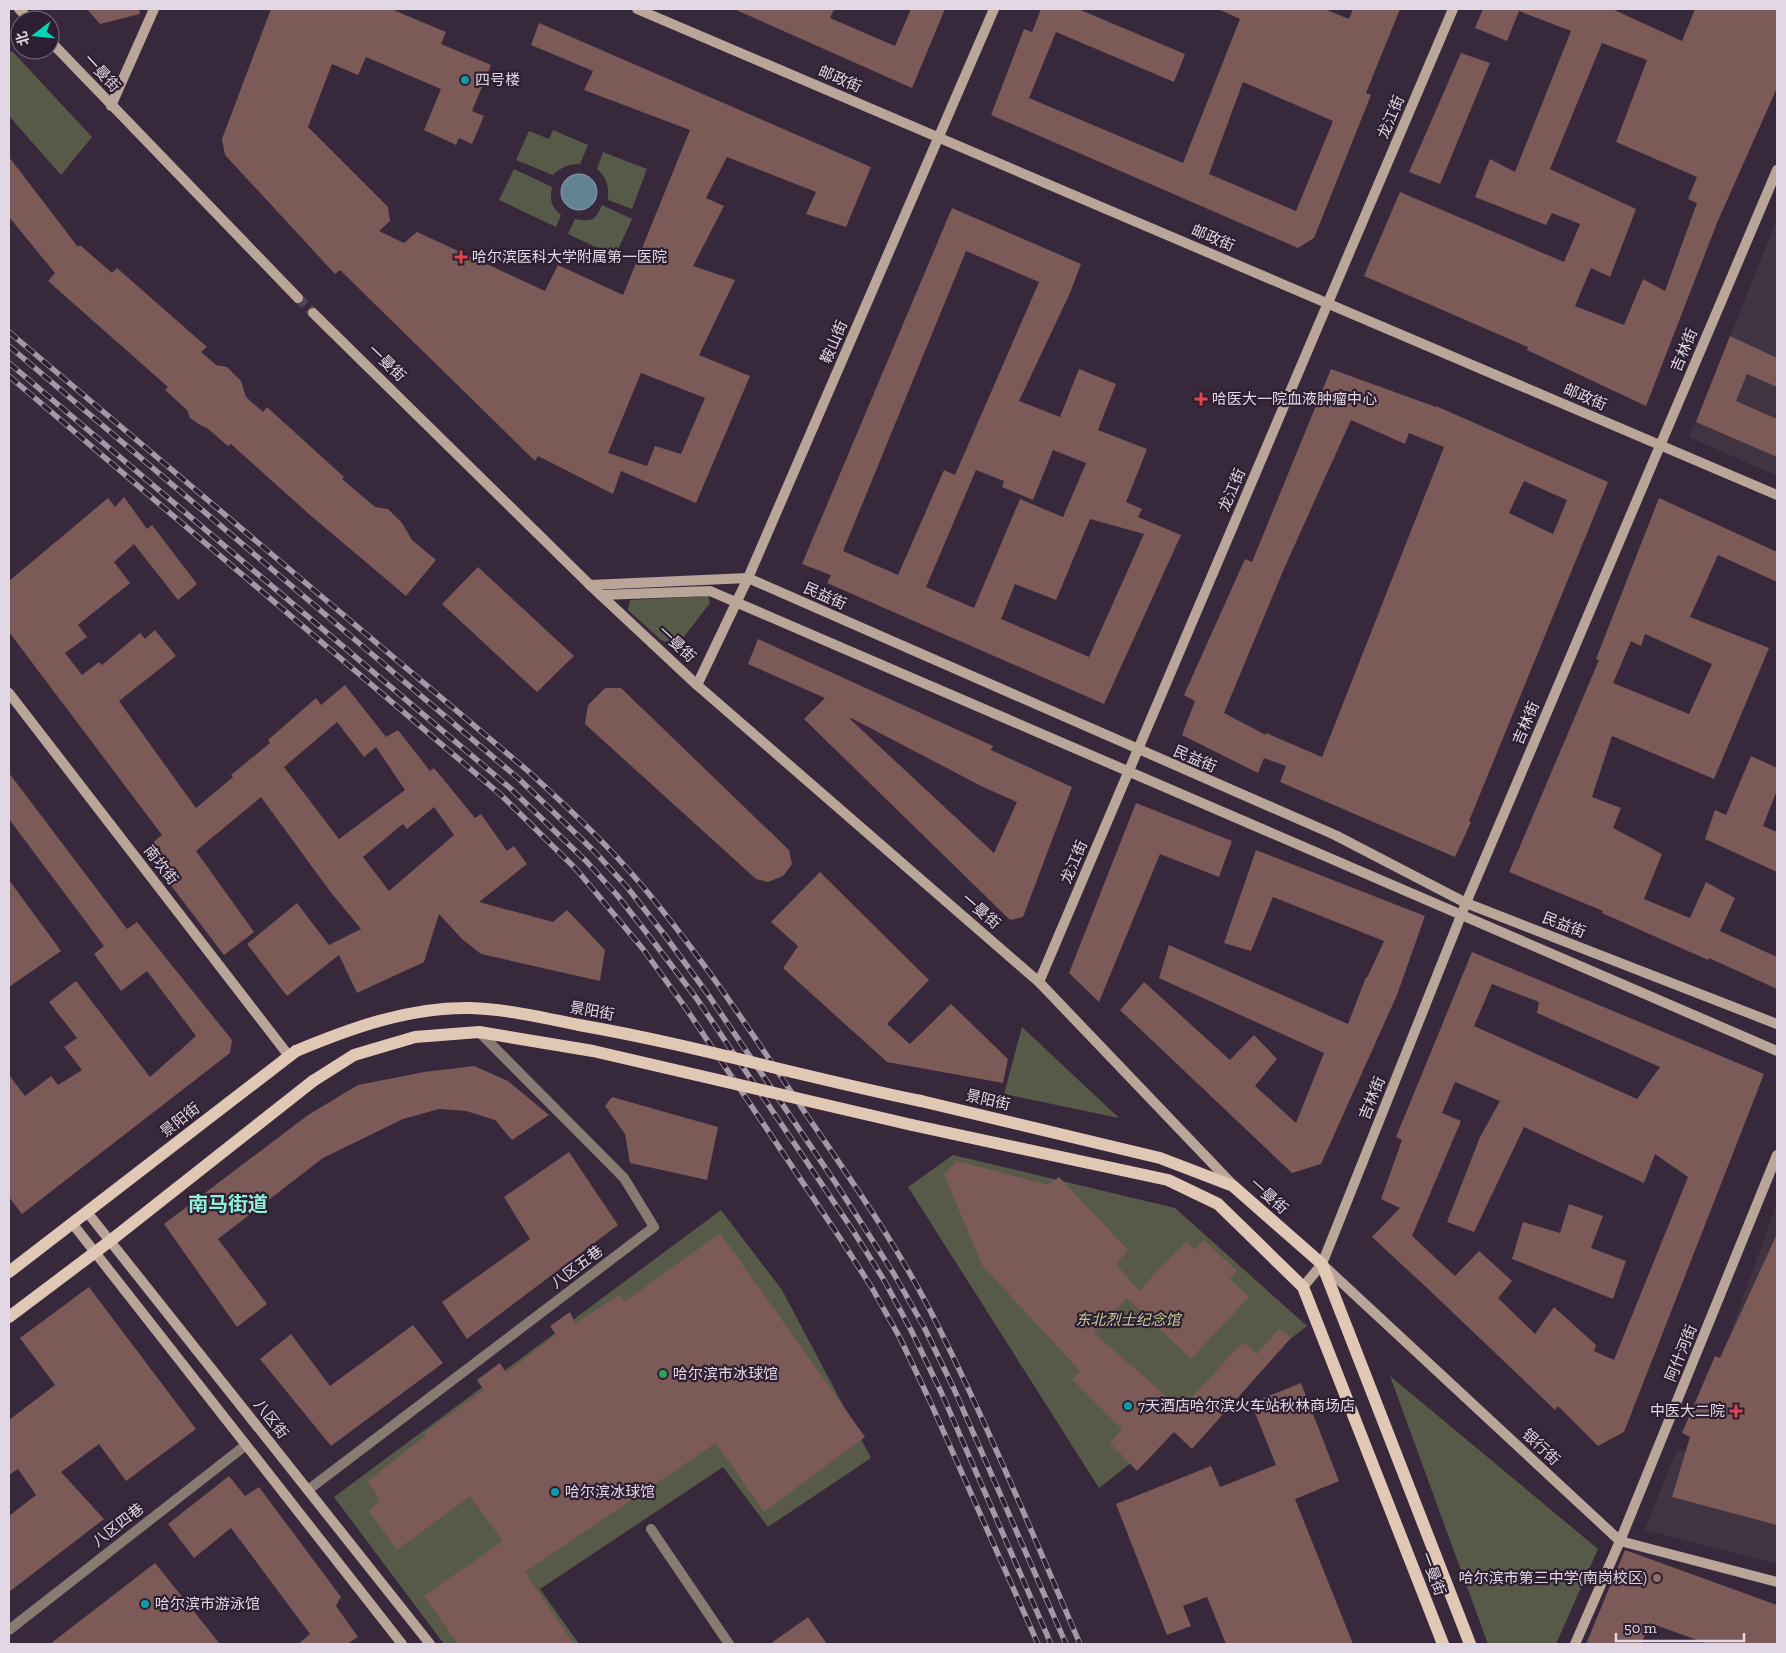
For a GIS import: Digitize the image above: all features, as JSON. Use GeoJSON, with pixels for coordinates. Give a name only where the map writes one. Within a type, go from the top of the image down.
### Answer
{"type":"FeatureCollection","features":[{"type":"Feature","properties":{"kind":"main road","name":"景阳街"},"geometry":{"type":"LineString","coordinates":[[9,1272],[293,1054],[328,1038],[386,1018],[414,1013],[470,1008],[499,1011],[637,1035],[922,1101],[1160,1158],[1233,1186]]}},
{"type":"Feature","properties":{"kind":"main road","name":"一曼街"},"geometry":{"type":"LineString","coordinates":[[479,1032],[593,1050],[912,1125],[1168,1180],[1218,1204],[1303,1287],[1443,1644]]}},
{"type":"Feature","properties":{"kind":"main road"},"geometry":{"type":"LineString","coordinates":[[9,1317],[110,1241],[313,1081],[354,1055],[415,1037],[479,1032]]}},
{"type":"Feature","properties":{"kind":"main road","name":"一曼街"},"geometry":{"type":"LineString","coordinates":[[1233,1186],[1322,1264],[1470,1644]]}},
{"type":"Feature","properties":{"kind":"street"},"geometry":{"type":"LineString","coordinates":[[111,106],[154,9]]}},
{"type":"Feature","properties":{"kind":"street","name":"邮政街"},"geometry":{"type":"LineString","coordinates":[[637,9],[1777,495]]}},
{"type":"Feature","properties":{"kind":"street","name":"鞍山街"},"geometry":{"type":"LineString","coordinates":[[697,685],[737,604],[994,9]]}},
{"type":"Feature","properties":{"kind":"street","name":"龙江街"},"geometry":{"type":"LineString","coordinates":[[1039,982],[1453,9]]}},
{"type":"Feature","properties":{"kind":"street","name":"一曼街"},"geometry":{"type":"LineString","coordinates":[[60,52],[298,298]]}},
{"type":"Feature","properties":{"kind":"street","name":"吉林街"},"geometry":{"type":"LineString","coordinates":[[1303,1287],[1322,1264],[1466,903],[1777,170]]}},
{"type":"Feature","properties":{"kind":"street","name":"一曼街"},"geometry":{"type":"LineString","coordinates":[[313,313],[600,595],[697,685],[1039,982],[1233,1186]]}},
{"type":"Feature","properties":{"kind":"street","name":"民益街"},"geometry":{"type":"LineString","coordinates":[[590,585],[748,578],[1335,835],[1466,903],[1777,1024]]}},
{"type":"Feature","properties":{"kind":"street","name":"民益街"},"geometry":{"type":"LineString","coordinates":[[600,595],[710,591],[1129,770],[1777,1051]]}},
{"type":"Feature","properties":{"kind":"street","name":"南坎街"},"geometry":{"type":"LineString","coordinates":[[9,693],[293,1054]]}},
{"type":"Feature","properties":{"kind":"street","name":"八区五巷"},"geometry":{"type":"LineString","coordinates":[[308,1490],[654,1227],[624,1178],[479,1032]]}},
{"type":"Feature","properties":{"kind":"street","name":"阿什河街"},"geometry":{"type":"LineString","coordinates":[[1575,1644],[1620,1541],[1777,1155]]}},
{"type":"Feature","properties":{"kind":"street","name":"八区街"},"geometry":{"type":"LineString","coordinates":[[87,1212],[430,1644]]}},
{"type":"Feature","properties":{"kind":"street"},"geometry":{"type":"LineString","coordinates":[[72,1223],[402,1644]]}},
{"type":"Feature","properties":{"kind":"street","name":"银行街"},"geometry":{"type":"LineString","coordinates":[[1322,1264],[1620,1541],[1777,1582]]}},
{"type":"Feature","properties":{"kind":"street","name":"八区四巷"},"geometry":{"type":"LineString","coordinates":[[9,1630],[246,1445]]}},
{"type":"Feature","properties":{"kind":"street"},"geometry":{"type":"LineString","coordinates":[[651,1529],[729,1644]]}},
{"type":"Feature","properties":{"kind":"shaded area"},"geometry":{"type":"Polygon","coordinates":[[[1777,220],[1777,476],[1689,437],[1777,220]]]}},
{"type":"Feature","properties":{"kind":"shaded area"},"geometry":{"type":"Polygon","coordinates":[[[1777,1204],[1777,1370],[1725,1347],[1777,1204]]]}},
{"type":"Feature","properties":{"kind":"shaded area"},"geometry":{"type":"Polygon","coordinates":[[[1677,1450],[1777,1466],[1777,1564],[1645,1530],[1677,1450]]]}},
{"type":"Feature","properties":{"kind":"green space"},"geometry":{"type":"Polygon","coordinates":[[[9,53],[10,60],[20,60],[92,137],[61,175],[9,116],[9,53]]]}},
{"type":"Feature","properties":{"kind":"green space"},"geometry":{"type":"Polygon","coordinates":[[[553,130],[588,145],[580,164],[565,166],[553,175],[516,160],[529,131],[549,139],[553,130]]]}},
{"type":"Feature","properties":{"kind":"green space"},"geometry":{"type":"Polygon","coordinates":[[[603,152],[647,169],[632,209],[608,200],[607,183],[597,169],[603,152]]]}},
{"type":"Feature","properties":{"kind":"green space"},"geometry":{"type":"Polygon","coordinates":[[[514,169],[552,187],[552,202],[555,209],[561,215],[556,227],[499,200],[514,169]]]}},
{"type":"Feature","properties":{"kind":"green space"},"geometry":{"type":"Polygon","coordinates":[[[602,205],[632,219],[615,256],[568,234],[575,219],[592,219],[602,205]]]}},
{"type":"Feature","properties":{"kind":"green space"},"geometry":{"type":"Polygon","coordinates":[[[708,596],[710,603],[680,642],[669,643],[661,640],[628,610],[630,600],[708,596]]]}},
{"type":"Feature","properties":{"kind":"green space"},"geometry":{"type":"Polygon","coordinates":[[[1022,1027],[1119,1118],[1004,1094],[1022,1027]]]}},
{"type":"Feature","properties":{"kind":"green space","name":"东北烈士纪念馆"},"geometry":{"type":"Polygon","coordinates":[[[953,1155],[1175,1208],[1307,1326],[1099,1488],[908,1187],[953,1155]]]}},
{"type":"Feature","properties":{"kind":"green space","name":"哈尔滨市冰球馆"},"geometry":{"type":"Polygon","coordinates":[[[721,1210],[782,1290],[871,1458],[768,1527],[723,1467],[540,1589],[579,1644],[444,1644],[334,1497],[721,1210]]]}},
{"type":"Feature","properties":{"kind":"green space"},"geometry":{"type":"Polygon","coordinates":[[[1390,1376],[1598,1549],[1556,1644],[1488,1644],[1390,1376]]]}},
{"type":"Feature","properties":{"kind":"water"},"geometry":{"type":"Polygon","coordinates":[[[579,174],[592,179],[597,192],[592,205],[579,210],[566,205],[561,192],[566,179],[579,174]]]}},
{"type":"Feature","properties":{"kind":"building"},"geometry":{"type":"Polygon","coordinates":[[[87,9],[139,9],[140,14],[100,24],[87,9]]]}},
{"type":"Feature","properties":{"kind":"building","name":"哈尔滨医科大学附属第一医院"},"geometry":{"type":"Polygon","coordinates":[[[271,9],[391,9],[446,32],[441,44],[491,65],[472,111],[484,116],[472,144],[459,138],[456,145],[424,130],[441,89],[366,57],[358,75],[332,64],[308,127],[388,207],[390,221],[379,231],[404,243],[417,232],[545,291],[558,265],[623,295],[690,130],[584,90],[593,71],[531,45],[539,23],[871,167],[846,227],[806,214],[816,192],[727,157],[706,198],[724,206],[693,266],[735,280],[699,355],[750,376],[696,503],[621,471],[613,494],[538,456],[535,461],[340,270],[335,274],[225,155],[222,139],[271,9]],[[641,373],[608,453],[647,466],[655,446],[681,454],[705,398],[641,373]]]}},
{"type":"Feature","properties":{"kind":"building"},"geometry":{"type":"Polygon","coordinates":[[[734,9],[834,9],[830,18],[895,46],[911,9],[945,9],[912,88],[734,9]]]}},
{"type":"Feature","properties":{"kind":"building"},"geometry":{"type":"Polygon","coordinates":[[[1041,9],[1078,9],[1185,54],[1174,82],[1056,32],[1029,98],[1183,163],[1240,19],[1218,9],[1324,9],[1349,19],[1353,9],[1400,9],[1366,93],[1371,95],[1314,238],[1298,248],[991,115],[1024,29],[1032,32],[1041,9]],[[1243,82],[1209,174],[1296,211],[1333,121],[1243,82]]]}},
{"type":"Feature","properties":{"kind":"building"},"geometry":{"type":"Polygon","coordinates":[[[1483,9],[1612,9],[1682,41],[1695,9],[1777,9],[1777,88],[1717,223],[1646,406],[1527,350],[1528,347],[1364,276],[1400,192],[1564,262],[1580,224],[1552,213],[1546,225],[1475,197],[1490,159],[1515,172],[1571,31],[1519,11],[1507,41],[1475,28],[1483,9]],[[1602,43],[1550,169],[1636,209],[1610,277],[1591,268],[1575,306],[1624,325],[1643,279],[1665,291],[1697,203],[1688,199],[1697,177],[1616,142],[1647,60],[1602,43]]]}},
{"type":"Feature","properties":{"kind":"building"},"geometry":{"type":"Polygon","coordinates":[[[1461,53],[1490,63],[1440,184],[1409,172],[1461,53]]]}},
{"type":"Feature","properties":{"kind":"building"},"geometry":{"type":"Polygon","coordinates":[[[9,157],[78,247],[80,245],[112,273],[117,268],[207,347],[201,352],[216,365],[227,367],[241,381],[246,397],[263,412],[267,407],[344,477],[342,479],[375,507],[388,509],[402,523],[412,540],[436,560],[406,596],[310,515],[231,444],[228,446],[207,428],[190,418],[187,410],[165,390],[168,387],[48,281],[55,273],[9,217],[9,157]]]}},
{"type":"Feature","properties":{"kind":"building"},"geometry":{"type":"Polygon","coordinates":[[[952,208],[1081,264],[1070,293],[1019,401],[1060,417],[1079,369],[1116,384],[1098,430],[1147,449],[1126,502],[1142,509],[1138,517],[1181,535],[1104,704],[827,583],[831,575],[802,564],[952,208]],[[966,251],[843,551],[898,575],[944,470],[955,475],[1039,282],[966,251]],[[1053,450],[1033,500],[1002,487],[1004,481],[976,470],[926,587],[974,608],[1020,499],[1063,517],[1086,463],[1053,450]],[[1090,519],[1056,600],[1015,584],[1001,619],[1089,657],[1144,534],[1090,519]]]}},
{"type":"Feature","properties":{"kind":"building"},"geometry":{"type":"Polygon","coordinates":[[[1730,336],[1777,358],[1777,387],[1747,374],[1736,401],[1777,419],[1777,457],[1696,422],[1730,336]]]}},
{"type":"Feature","properties":{"kind":"building"},"geometry":{"type":"Polygon","coordinates":[[[1331,369],[1436,406],[1608,482],[1469,821],[1471,822],[1455,857],[1280,782],[1286,766],[1264,758],[1258,773],[1182,735],[1195,701],[1184,695],[1245,559],[1252,562],[1331,369]],[[1351,420],[1283,571],[1224,713],[1266,735],[1266,733],[1322,757],[1444,447],[1409,433],[1405,444],[1351,420]],[[1524,481],[1509,513],[1553,534],[1567,500],[1524,481]]]}},
{"type":"Feature","properties":{"kind":"building"},"geometry":{"type":"Polygon","coordinates":[[[124,497],[147,529],[152,525],[197,584],[178,600],[134,544],[114,562],[130,583],[78,625],[87,637],[65,653],[82,675],[99,662],[102,665],[140,633],[145,639],[155,630],[176,656],[119,701],[196,808],[233,777],[231,775],[270,743],[268,740],[316,698],[321,705],[345,685],[386,737],[398,730],[430,771],[434,768],[475,818],[481,814],[507,851],[514,846],[527,864],[479,902],[553,922],[567,910],[605,950],[600,981],[481,954],[462,939],[439,914],[424,962],[357,993],[339,955],[287,996],[247,944],[297,903],[329,945],[361,929],[329,890],[261,797],[196,851],[254,932],[224,955],[144,850],[162,835],[9,632],[9,581],[108,498],[115,507],[124,497]],[[337,722],[284,767],[339,839],[405,790],[376,747],[364,757],[337,722]],[[434,807],[407,829],[403,824],[363,857],[389,891],[454,835],[434,807]]]}},
{"type":"Feature","properties":{"kind":"building"},"geometry":{"type":"Polygon","coordinates":[[[1659,498],[1777,552],[1777,582],[1718,555],[1690,617],[1769,648],[1714,779],[1612,736],[1592,797],[1621,808],[1613,828],[1662,854],[1644,899],[1690,918],[1706,882],[1735,898],[1720,931],[1777,957],[1777,989],[1602,913],[1603,911],[1509,872],[1599,660],[1596,659],[1659,498]],[[1645,634],[1641,646],[1631,641],[1613,683],[1689,714],[1712,664],[1645,634]]]}},
{"type":"Feature","properties":{"kind":"building"},"geometry":{"type":"Polygon","coordinates":[[[478,567],[574,656],[537,692],[442,604],[478,567]]]}},
{"type":"Feature","properties":{"kind":"building"},"geometry":{"type":"Polygon","coordinates":[[[758,639],[993,746],[991,750],[1072,787],[1023,917],[1010,920],[804,719],[825,698],[748,664],[758,639]],[[850,719],[994,853],[1017,802],[983,787],[850,719]]]}},
{"type":"Feature","properties":{"kind":"building"},"geometry":{"type":"Polygon","coordinates":[[[605,688],[621,688],[789,850],[792,864],[783,876],[768,882],[756,879],[585,724],[588,705],[605,688]]]}},
{"type":"Feature","properties":{"kind":"building"},"geometry":{"type":"Polygon","coordinates":[[[1751,756],[1777,768],[1777,790],[1763,826],[1777,832],[1777,872],[1705,839],[1715,810],[1726,815],[1751,756]]]}},
{"type":"Feature","properties":{"kind":"building"},"geometry":{"type":"Polygon","coordinates":[[[9,773],[127,929],[137,922],[232,1040],[230,1053],[22,1214],[9,1197],[9,1075],[25,1096],[51,1076],[58,1085],[82,1070],[64,1047],[77,1038],[49,1002],[76,981],[150,1077],[196,1036],[147,971],[121,991],[94,954],[104,946],[9,819],[9,773]]]}},
{"type":"Feature","properties":{"kind":"building"},"geometry":{"type":"Polygon","coordinates":[[[1136,803],[1232,841],[1219,877],[1160,854],[1099,1002],[1069,973],[1136,803]]]}},
{"type":"Feature","properties":{"kind":"building"},"geometry":{"type":"Polygon","coordinates":[[[1256,850],[1425,916],[1397,995],[1321,1164],[1292,1173],[1120,1010],[1144,982],[1230,1060],[1254,1035],[1277,1059],[1255,1086],[1296,1123],[1324,1053],[1159,978],[1169,945],[1348,1024],[1366,977],[1384,941],[1273,897],[1251,951],[1224,943],[1256,850]]]}},
{"type":"Feature","properties":{"kind":"building"},"geometry":{"type":"Polygon","coordinates":[[[820,872],[929,980],[887,1024],[910,1044],[951,1004],[1008,1059],[1003,1083],[887,1062],[783,968],[798,946],[771,922],[820,872]]]}},
{"type":"Feature","properties":{"kind":"building"},"geometry":{"type":"Polygon","coordinates":[[[9,880],[61,951],[9,987],[9,880]]]}},
{"type":"Feature","properties":{"kind":"building"},"geometry":{"type":"Polygon","coordinates":[[[1472,952],[1764,1074],[1624,1432],[1598,1446],[1558,1406],[1555,1410],[1372,1237],[1400,1208],[1381,1199],[1402,1140],[1396,1137],[1472,952]],[[1492,984],[1474,1026],[1637,1099],[1660,1067],[1537,1013],[1539,1002],[1492,984]],[[1455,1082],[1442,1113],[1461,1121],[1412,1236],[1455,1276],[1479,1251],[1512,1281],[1498,1298],[1535,1334],[1554,1307],[1596,1345],[1594,1351],[1614,1360],[1688,1177],[1655,1154],[1644,1183],[1524,1127],[1474,1232],[1447,1222],[1480,1137],[1500,1101],[1455,1082]]]}},
{"type":"Feature","properties":{"kind":"building"},"geometry":{"type":"Polygon","coordinates":[[[474,1066],[508,1081],[549,1115],[512,1140],[495,1120],[466,1111],[439,1109],[403,1119],[323,1158],[218,1239],[267,1304],[237,1327],[164,1224],[308,1115],[358,1085],[424,1072],[474,1066]]]}},
{"type":"Feature","properties":{"kind":"building"},"geometry":{"type":"Polygon","coordinates":[[[612,1097],[718,1127],[707,1180],[630,1163],[625,1134],[605,1106],[612,1097]]]}},
{"type":"Feature","properties":{"kind":"building"},"geometry":{"type":"Polygon","coordinates":[[[569,1152],[618,1225],[467,1339],[442,1302],[530,1239],[504,1197],[569,1152]]]}},
{"type":"Feature","properties":{"kind":"building"},"geometry":{"type":"Polygon","coordinates":[[[957,1161],[1049,1185],[1059,1177],[1128,1250],[1116,1264],[1139,1291],[1186,1241],[1195,1250],[1204,1240],[1237,1271],[1230,1279],[1249,1297],[1191,1359],[1127,1298],[1094,1333],[1181,1409],[1243,1342],[1257,1354],[1279,1329],[1291,1338],[1192,1449],[1174,1432],[1137,1471],[1110,1443],[1122,1429],[1072,1379],[1080,1371],[982,1265],[944,1174],[957,1161]]]}},
{"type":"Feature","properties":{"kind":"building"},"geometry":{"type":"Polygon","coordinates":[[[1569,1204],[1603,1216],[1591,1248],[1626,1261],[1613,1299],[1512,1259],[1523,1222],[1560,1233],[1569,1204]]]}},
{"type":"Feature","properties":{"kind":"building","name":"哈尔滨市冰球馆"},"geometry":{"type":"Polygon","coordinates":[[[720,1233],[865,1437],[764,1512],[716,1443],[525,1572],[574,1644],[458,1644],[424,1596],[503,1541],[470,1496],[397,1550],[369,1511],[380,1501],[368,1481],[426,1435],[424,1433],[484,1390],[477,1380],[500,1363],[506,1373],[556,1335],[550,1326],[570,1312],[575,1323],[619,1295],[624,1302],[720,1233]]]}},
{"type":"Feature","properties":{"kind":"building"},"geometry":{"type":"Polygon","coordinates":[[[1777,1234],[1777,1525],[1672,1497],[1690,1437],[1682,1433],[1715,1356],[1720,1358],[1777,1234]]]}},
{"type":"Feature","properties":{"kind":"building"},"geometry":{"type":"Polygon","coordinates":[[[89,1287],[196,1429],[126,1481],[99,1444],[61,1472],[104,1519],[9,1592],[9,1516],[36,1495],[18,1469],[9,1475],[9,1420],[55,1385],[20,1338],[89,1287]]]}},
{"type":"Feature","properties":{"kind":"building"},"geometry":{"type":"Polygon","coordinates":[[[413,1325],[443,1363],[331,1446],[260,1359],[291,1334],[330,1386],[413,1325]]]}},
{"type":"Feature","properties":{"kind":"building"},"geometry":{"type":"Polygon","coordinates":[[[1301,1383],[1339,1481],[1295,1499],[1353,1644],[1226,1644],[1207,1597],[1183,1606],[1191,1626],[1167,1635],[1116,1504],[1211,1466],[1220,1487],[1276,1465],[1251,1403],[1301,1383]]]}},
{"type":"Feature","properties":{"kind":"building"},"geometry":{"type":"Polygon","coordinates":[[[229,1476],[245,1496],[259,1487],[341,1597],[336,1606],[358,1637],[347,1644],[298,1644],[310,1634],[231,1528],[194,1558],[168,1524],[229,1476]]]}},
{"type":"Feature","properties":{"kind":"building","name":"哈尔滨市第三中学(南岗校区)"},"geometry":{"type":"Polygon","coordinates":[[[1625,1550],[1777,1605],[1777,1644],[1708,1644],[1650,1623],[1641,1644],[1586,1644],[1625,1550]]]}},
{"type":"Feature","properties":{"kind":"building","name":"哈尔滨市游泳馆"},"geometry":{"type":"Polygon","coordinates":[[[155,1563],[220,1644],[50,1644],[155,1563]]]}},
{"type":"Feature","properties":{"kind":"building"},"geometry":{"type":"Polygon","coordinates":[[[808,1617],[827,1644],[770,1644],[808,1617]]]}},
{"type":"Feature","properties":{"kind":"tunnel"},"geometry":{"type":"LineString","coordinates":[[298,298],[313,313]]}},
{"type":"Feature","properties":{"kind":"railway"},"geometry":{"type":"LineString","coordinates":[[9,332],[528,771],[571,811],[639,882],[683,937],[745,1023],[857,1189],[923,1296],[975,1403],[1080,1644]]}},
{"type":"Feature","properties":{"kind":"railway"},"geometry":{"type":"LineString","coordinates":[[9,346],[519,779],[595,852],[627,887],[707,993],[837,1185],[894,1274],[924,1327],[954,1389],[1066,1644]]}},
{"type":"Feature","properties":{"kind":"railway"},"geometry":{"type":"LineString","coordinates":[[9,363],[510,788],[586,861],[617,895],[697,999],[852,1229],[884,1280],[942,1394],[1051,1644]]}},
{"type":"Feature","properties":{"kind":"railway"},"geometry":{"type":"LineString","coordinates":[[9,376],[501,795],[576,869],[643,949],[685,1007],[872,1288],[900,1338],[929,1399],[1038,1644]]}},
{"type":"Feature","properties":{"kind":"place","name":"四号楼"},"geometry":{"type":"Point","coordinates":[465,80]}},
{"type":"Feature","properties":{"kind":"place","name":"哈尔滨医科大学附属第一医院"},"geometry":{"type":"Point","coordinates":[461,257]}},
{"type":"Feature","properties":{"kind":"place","name":"哈医大一院血液肿瘤中心"},"geometry":{"type":"Point","coordinates":[1201,399]}},
{"type":"Feature","properties":{"kind":"place","name":"哈尔滨市冰球馆"},"geometry":{"type":"Point","coordinates":[663,1374]}},
{"type":"Feature","properties":{"kind":"place","name":"7天酒店哈尔滨火车站秋林商场店"},"geometry":{"type":"Point","coordinates":[1128,1406]}},
{"type":"Feature","properties":{"kind":"place","name":"中医大二院"},"geometry":{"type":"Point","coordinates":[1736,1411]}},
{"type":"Feature","properties":{"kind":"place","name":"哈尔滨冰球馆"},"geometry":{"type":"Point","coordinates":[555,1492]}},
{"type":"Feature","properties":{"kind":"place","name":"哈尔滨市第三中学(南岗校区)"},"geometry":{"type":"Point","coordinates":[1657,1578]}},
{"type":"Feature","properties":{"kind":"place","name":"哈尔滨市游泳馆"},"geometry":{"type":"Point","coordinates":[145,1604]}},
{"type":"Feature","properties":{"kind":"district","name":"南马街道"},"geometry":{"type":"Point","coordinates":[228,1204]}}]}
